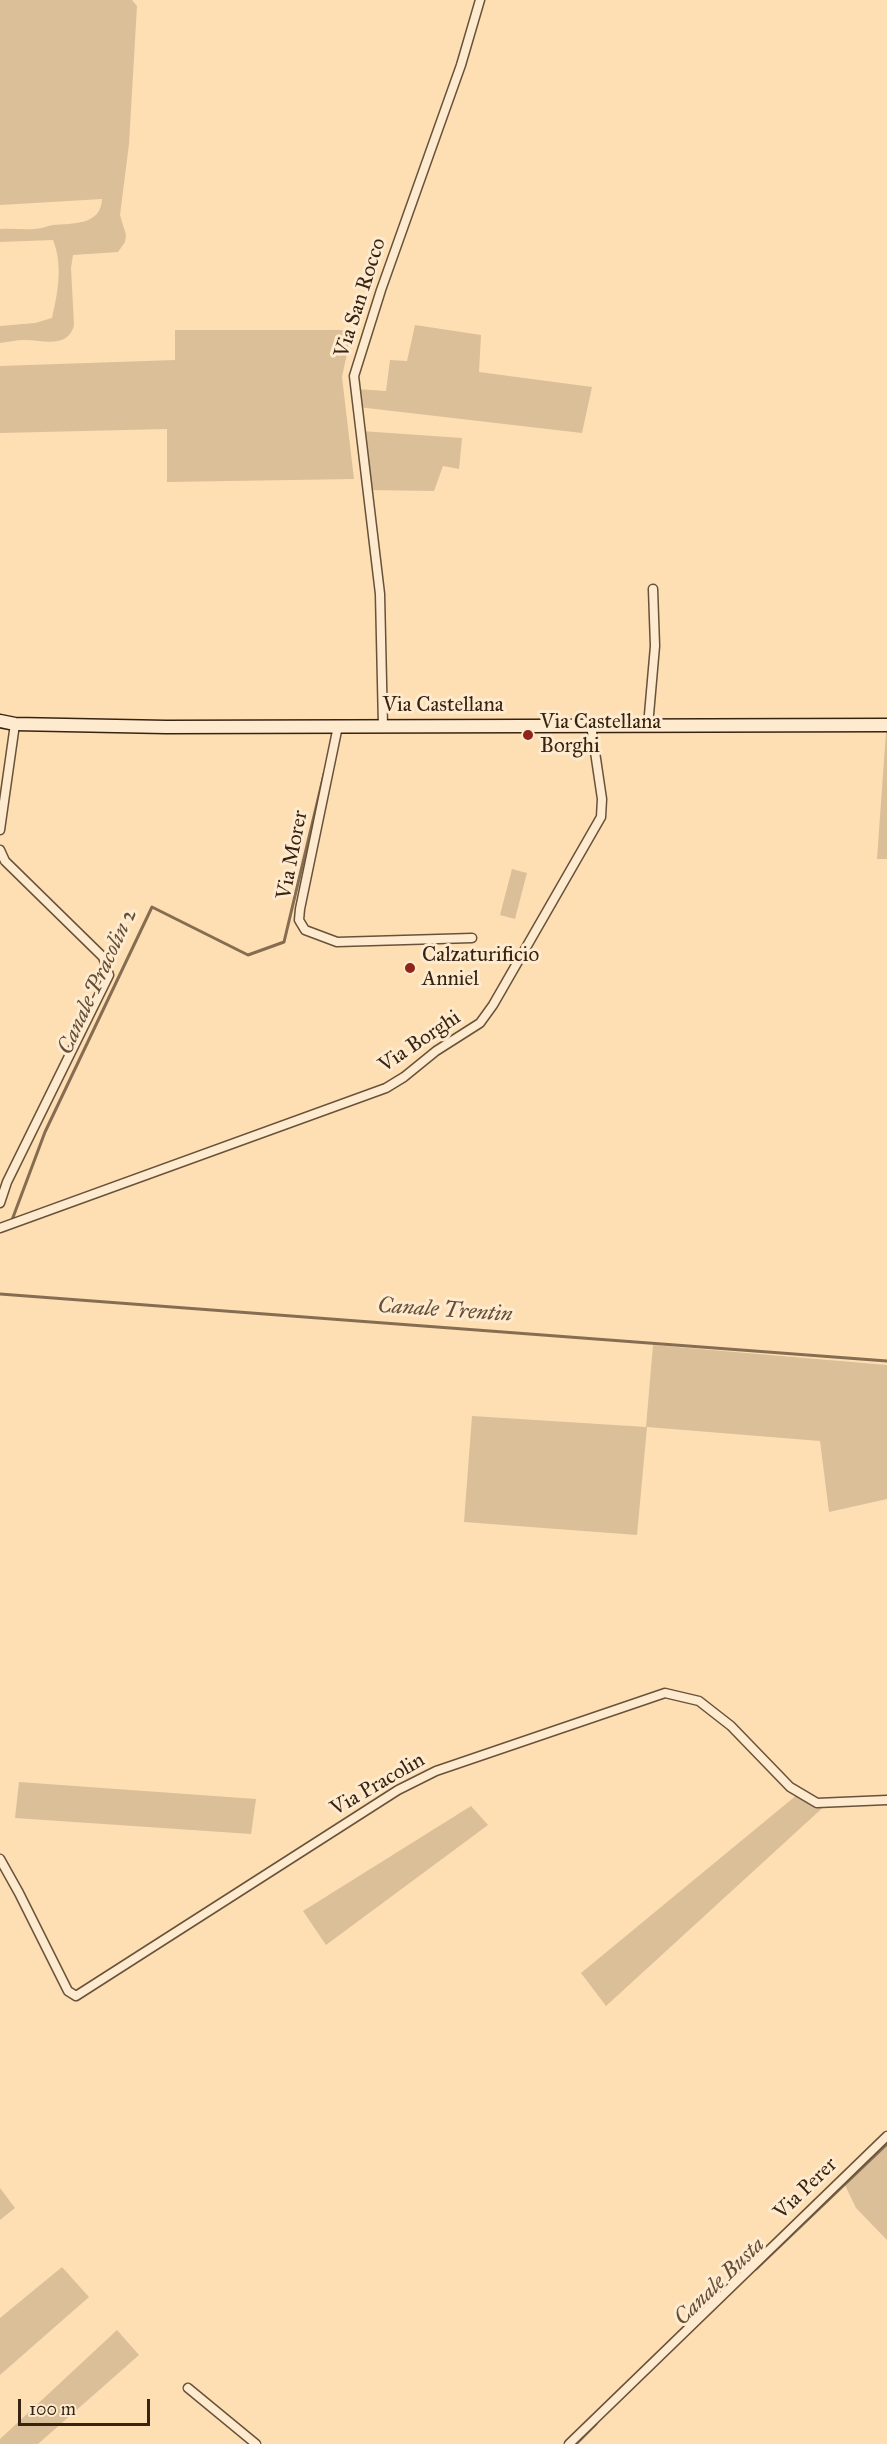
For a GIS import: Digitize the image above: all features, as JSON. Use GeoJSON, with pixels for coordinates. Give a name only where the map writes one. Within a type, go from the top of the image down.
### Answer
{"type":"FeatureCollection","features":[{"type":"Feature","properties":{"kind":"main road","name":"Via Castellana"},"geometry":{"type":"LineString","coordinates":[[0,722],[166,727],[887,725]]}},
{"type":"Feature","properties":{"kind":"street","name":"Via San Rocco"},"geometry":{"type":"LineString","coordinates":[[383,726],[380,594],[354,376],[381,290],[461,65],[480,0]]}},
{"type":"Feature","properties":{"kind":"street"},"geometry":{"type":"LineString","coordinates":[[648,726],[655,646],[653,589]]}},
{"type":"Feature","properties":{"kind":"street"},"geometry":{"type":"LineString","coordinates":[[0,830],[15,724]]}},
{"type":"Feature","properties":{"kind":"street","name":"Via Borghi"},"geometry":{"type":"LineString","coordinates":[[0,1228],[386,1088],[405,1077],[436,1051],[480,1023],[493,1005],[602,818],[602,799],[591,725]]}},
{"type":"Feature","properties":{"kind":"street","name":"Via Morer"},"geometry":{"type":"LineString","coordinates":[[338,726],[300,909],[299,920],[305,930],[337,942],[472,938]]}},
{"type":"Feature","properties":{"kind":"street"},"geometry":{"type":"LineString","coordinates":[[0,850],[5,861],[103,957],[109,975],[7,1182],[0,1203]]}},
{"type":"Feature","properties":{"kind":"street","name":"Via Pracolin"},"geometry":{"type":"LineString","coordinates":[[0,1859],[68,1991],[76,1996],[398,1790],[436,1771],[665,1693],[699,1701],[731,1726],[790,1787],[817,1803],[887,1800]]}},
{"type":"Feature","properties":{"kind":"street","name":"Via Perer"},"geometry":{"type":"LineString","coordinates":[[569,2444],[887,2136]]}},
{"type":"Feature","properties":{"kind":"street"},"geometry":{"type":"LineString","coordinates":[[188,2388],[255,2444]]}},
{"type":"Feature","properties":{"kind":"shaded area"},"geometry":{"type":"Polygon","coordinates":[[[0,0],[132,0],[137,6],[129,144],[120,215],[126,235],[125,242],[118,252],[73,255],[71,268],[74,325],[71,333],[54,342],[24,340],[0,343],[0,326],[35,323],[52,318],[59,269],[53,240],[0,242],[0,229],[36,229],[91,219],[97,214],[102,199],[0,205],[0,0]]]}},
{"type":"Feature","properties":{"kind":"shaded area"},"geometry":{"type":"Polygon","coordinates":[[[415,325],[481,335],[479,372],[592,387],[582,433],[358,407],[356,389],[386,391],[390,360],[407,361],[415,325]]]}},
{"type":"Feature","properties":{"kind":"shaded area"},"geometry":{"type":"Polygon","coordinates":[[[175,330],[352,330],[342,377],[354,479],[167,482],[167,429],[0,433],[0,366],[175,360],[175,330]]]}},
{"type":"Feature","properties":{"kind":"shaded area"},"geometry":{"type":"Polygon","coordinates":[[[361,431],[462,438],[459,469],[443,466],[434,491],[369,490],[361,431]]]}},
{"type":"Feature","properties":{"kind":"shaded area"},"geometry":{"type":"Polygon","coordinates":[[[886,732],[887,859],[877,859],[886,732]]]}},
{"type":"Feature","properties":{"kind":"shaded area"},"geometry":{"type":"Polygon","coordinates":[[[512,869],[527,873],[515,919],[500,915],[512,869]]]}},
{"type":"Feature","properties":{"kind":"shaded area"},"geometry":{"type":"Polygon","coordinates":[[[653,1345],[887,1365],[887,1499],[829,1512],[820,1441],[647,1427],[637,1535],[464,1522],[472,1416],[646,1427],[653,1345]]]}},
{"type":"Feature","properties":{"kind":"shaded area"},"geometry":{"type":"Polygon","coordinates":[[[19,1782],[256,1799],[251,1834],[15,1818],[19,1782]]]}},
{"type":"Feature","properties":{"kind":"shaded area"},"geometry":{"type":"Polygon","coordinates":[[[798,1794],[807,1803],[829,1802],[606,2006],[581,1973],[798,1794]]]}},
{"type":"Feature","properties":{"kind":"shaded area"},"geometry":{"type":"Polygon","coordinates":[[[471,1806],[488,1825],[326,1945],[303,1911],[471,1806]]]}},
{"type":"Feature","properties":{"kind":"shaded area"},"geometry":{"type":"Polygon","coordinates":[[[887,2136],[887,2240],[856,2208],[842,2179],[887,2136]]]}},
{"type":"Feature","properties":{"kind":"shaded area"},"geometry":{"type":"Polygon","coordinates":[[[0,2188],[15,2208],[0,2220],[0,2188]]]}},
{"type":"Feature","properties":{"kind":"shaded area"},"geometry":{"type":"Polygon","coordinates":[[[62,2267],[89,2297],[0,2375],[0,2318],[62,2267]]]}},
{"type":"Feature","properties":{"kind":"shaded area"},"geometry":{"type":"Polygon","coordinates":[[[117,2330],[139,2355],[38,2444],[0,2444],[0,2439],[117,2330]]]}},
{"type":"Feature","properties":{"kind":"waterway","name":"Canale Pracolin 2"},"geometry":{"type":"LineString","coordinates":[[12,1220],[45,1132],[152,907],[248,955],[284,942],[324,774]]}},
{"type":"Feature","properties":{"kind":"waterway","name":"Canale Trentin"},"geometry":{"type":"LineString","coordinates":[[0,1294],[887,1361]]}},
{"type":"Feature","properties":{"kind":"waterway","name":"Canale Busta"},"geometry":{"type":"LineString","coordinates":[[756,2269],[887,2144]]}},
{"type":"Feature","properties":{"kind":"waterway","name":"Canale Busta"},"geometry":{"type":"LineString","coordinates":[[576,2444],[596,2424]]}},
{"type":"Feature","properties":{"kind":"place","name":"Via Castellana Borghi"},"geometry":{"type":"Point","coordinates":[528,735]}},
{"type":"Feature","properties":{"kind":"place","name":"Calzaturificio Anniel"},"geometry":{"type":"Point","coordinates":[410,968]}}]}
